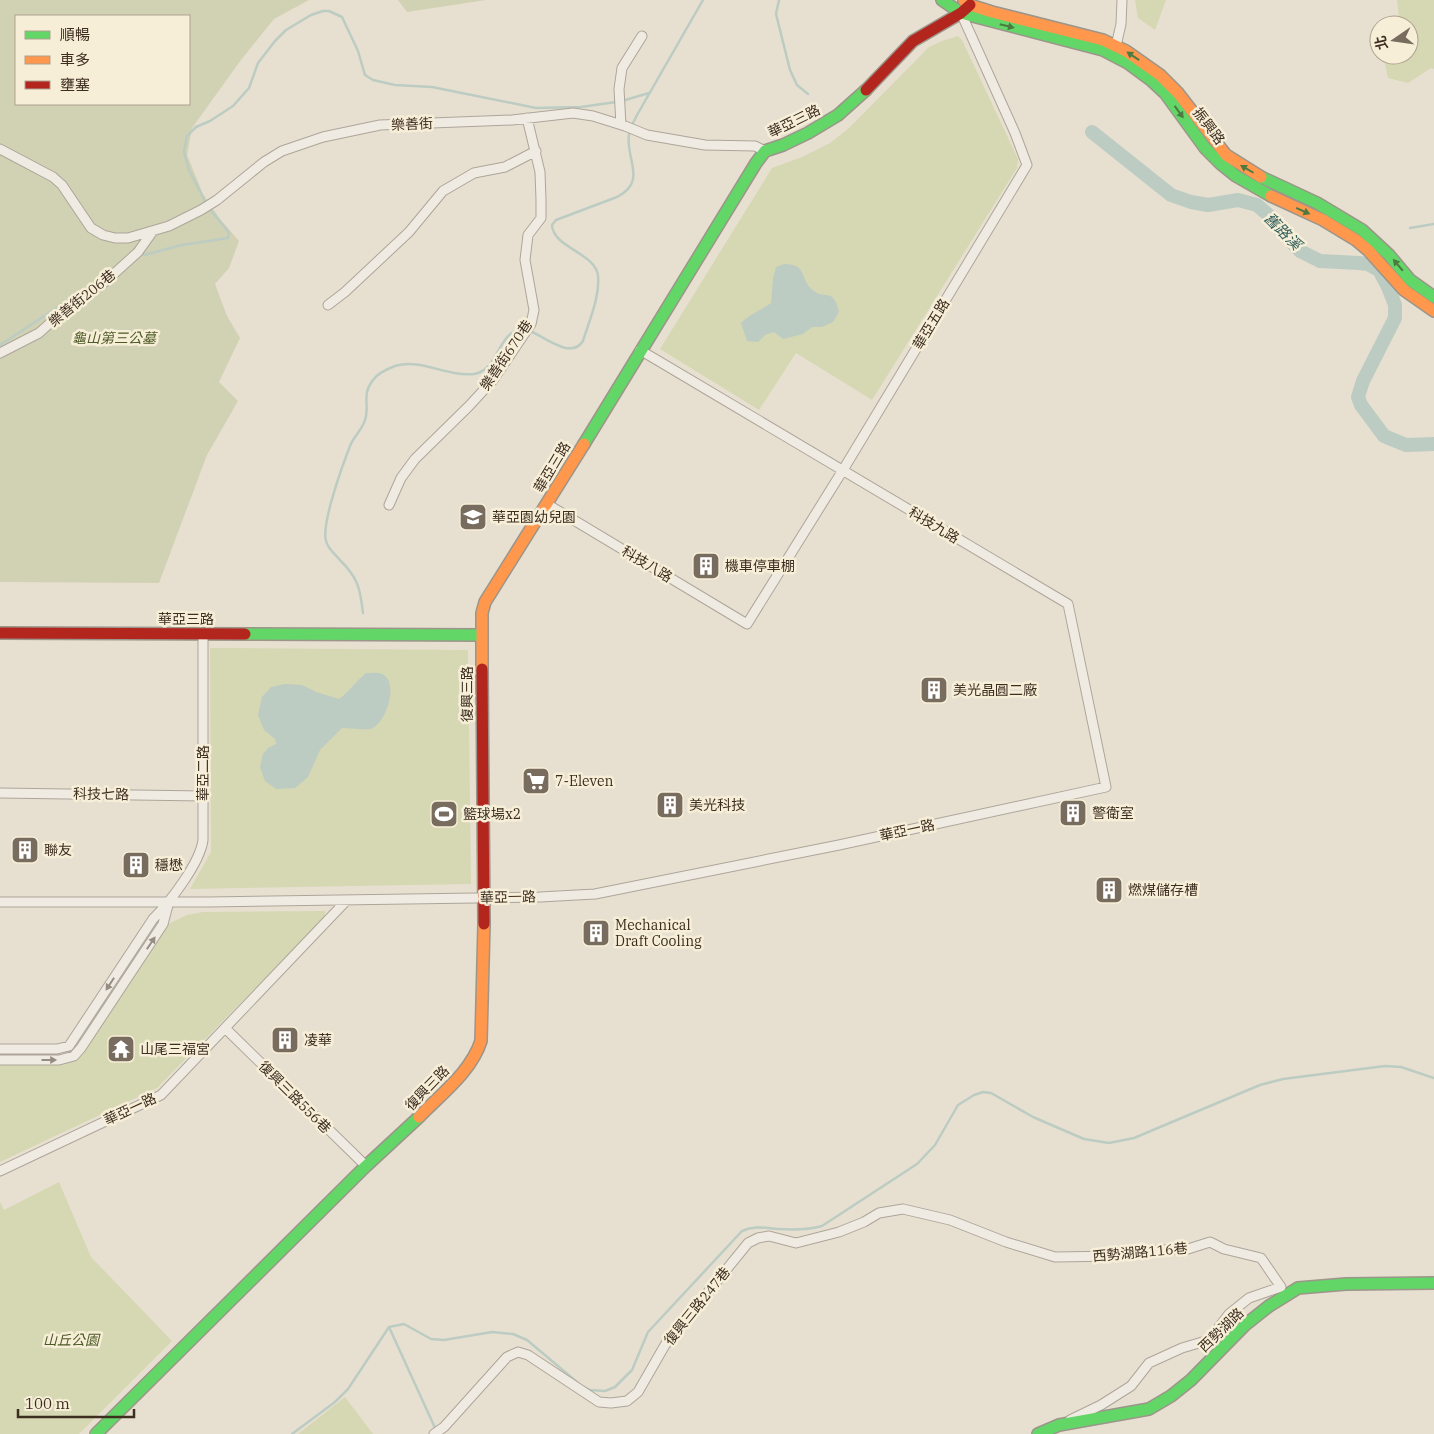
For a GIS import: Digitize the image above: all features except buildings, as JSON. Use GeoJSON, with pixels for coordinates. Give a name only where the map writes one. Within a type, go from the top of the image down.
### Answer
{"type":"FeatureCollection","features":[{"type":"Feature","properties":{"kind":"street","name":"振興路"},"geometry":{"type":"LineString","coordinates":[[942,0],[960,13],[1102,50],[1114,50],[1142,62],[1178,93],[1226,155],[1256,174],[1317,203],[1362,230],[1389,255],[1410,280],[1434,297]]}},
{"type":"Feature","properties":{"kind":"street"},"geometry":{"type":"LineString","coordinates":[[1114,50],[1121,24],[1122,0]]}},
{"type":"Feature","properties":{"kind":"street","name":"振興路"},"geometry":{"type":"LineString","coordinates":[[966,2],[992,12],[1103,40],[1165,93],[1206,150],[1232,174],[1252,187],[1311,214],[1357,240],[1400,286],[1434,311]]}},
{"type":"Feature","properties":{"kind":"street","name":"華亞三路"},"geometry":{"type":"LineString","coordinates":[[0,633],[482,635],[482,613],[485,602],[756,162],[765,151],[808,133],[838,115],[863,93],[913,42],[960,13],[966,2]]}},
{"type":"Feature","properties":{"kind":"street","name":"華亞五路"},"geometry":{"type":"LineString","coordinates":[[747,624],[843,470],[1027,165],[1018,140],[960,13]]}},
{"type":"Feature","properties":{"kind":"street"},"geometry":{"type":"LineString","coordinates":[[623,125],[619,89],[622,68],[642,36]]}},
{"type":"Feature","properties":{"kind":"street","name":"樂善街"},"geometry":{"type":"LineString","coordinates":[[153,231],[169,226],[201,210],[264,162],[282,151],[323,137],[380,126],[526,118],[573,113],[593,116],[647,135],[705,145],[755,146],[765,151]]}},
{"type":"Feature","properties":{"kind":"street","name":"樂善街670巷"},"geometry":{"type":"LineString","coordinates":[[389,505],[401,478],[414,459],[463,412],[492,380],[531,324],[534,310],[525,260],[528,235],[541,218],[540,172],[526,118]]}},
{"type":"Feature","properties":{"kind":"street"},"geometry":{"type":"LineString","coordinates":[[0,149],[53,177],[62,185],[91,228],[103,235],[115,238],[128,238],[153,231]]}},
{"type":"Feature","properties":{"kind":"street"},"geometry":{"type":"LineString","coordinates":[[328,305],[345,292],[409,232],[443,191],[474,173],[505,168],[536,151]]}},
{"type":"Feature","properties":{"kind":"street","name":"樂善街206巷"},"geometry":{"type":"LineString","coordinates":[[0,353],[39,333],[76,300],[106,281],[138,252],[153,231]]}},
{"type":"Feature","properties":{"kind":"street","name":"科技九路"},"geometry":{"type":"LineString","coordinates":[[640,350],[1068,604],[1106,787]]}},
{"type":"Feature","properties":{"kind":"street","name":"科技八路"},"geometry":{"type":"LineString","coordinates":[[547,504],[747,624]]}},
{"type":"Feature","properties":{"kind":"street","name":"華亞二路"},"geometry":{"type":"LineString","coordinates":[[0,1049],[64,1049],[69,1046],[154,919],[169,902],[202,850],[203,634]]}},
{"type":"Feature","properties":{"kind":"street","name":"復興三路"},"geometry":{"type":"LineString","coordinates":[[96,1434],[366,1166],[414,1122],[464,1071],[477,1053],[481,1041],[484,898],[482,635]]}},
{"type":"Feature","properties":{"kind":"street","name":"華亞一路"},"geometry":{"type":"LineString","coordinates":[[0,1171],[161,1095],[347,900],[595,894],[839,846],[1106,787]]}},
{"type":"Feature","properties":{"kind":"street","name":"科技七路"},"geometry":{"type":"LineString","coordinates":[[0,793],[203,796]]}},
{"type":"Feature","properties":{"kind":"street"},"geometry":{"type":"LineString","coordinates":[[0,902],[347,900]]}},
{"type":"Feature","properties":{"kind":"street","name":"華亞二路"},"geometry":{"type":"LineString","coordinates":[[0,1060],[59,1060],[74,1056],[163,924],[169,902]]}},
{"type":"Feature","properties":{"kind":"street","name":"復興三路556巷"},"geometry":{"type":"LineString","coordinates":[[225,1028],[366,1166]]}},
{"type":"Feature","properties":{"kind":"street","name":"西勢湖路116巷"},"geometry":{"type":"LineString","coordinates":[[758,1238],[769,1236],[796,1243],[839,1232],[864,1222],[879,1213],[903,1209],[950,1220],[1006,1242],[1055,1257],[1117,1256],[1141,1251],[1188,1249],[1210,1242],[1224,1250],[1261,1258],[1281,1288],[1249,1298],[1229,1314],[1209,1340],[1182,1348],[1149,1362],[1130,1386],[1101,1405],[1059,1425]]}},
{"type":"Feature","properties":{"kind":"street","name":"復興三路247巷"},"geometry":{"type":"LineString","coordinates":[[434,1434],[444,1427],[507,1357],[518,1352],[528,1355],[599,1402],[627,1401],[638,1392],[665,1345],[748,1243],[758,1238]]}},
{"type":"Feature","properties":{"kind":"street","name":"西勢湖路"},"geometry":{"type":"LineString","coordinates":[[1038,1434],[1059,1425],[1149,1409],[1171,1396],[1191,1380],[1245,1325],[1269,1306],[1298,1288],[1346,1284],[1434,1283]]}},
{"type":"Feature","properties":{"kind":"green space","name":"龜山第三公墓"},"geometry":{"type":"Polygon","coordinates":[[[0,0],[309,0],[274,19],[241,60],[192,128],[187,155],[203,194],[220,219],[239,241],[229,268],[215,284],[227,316],[240,338],[219,382],[238,401],[207,455],[159,583],[0,582],[0,0]]]}},
{"type":"Feature","properties":{"kind":"green space"},"geometry":{"type":"Polygon","coordinates":[[[398,0],[486,0],[407,12],[398,0]]]}},
{"type":"Feature","properties":{"kind":"green space"},"geometry":{"type":"Polygon","coordinates":[[[1135,0],[1166,0],[1155,30],[1138,18],[1135,0]]]}},
{"type":"Feature","properties":{"kind":"green space"},"geometry":{"type":"Polygon","coordinates":[[[1397,0],[1434,0],[1434,69],[1431,68],[1408,83],[1388,78],[1385,65],[1419,65],[1419,15],[1399,15],[1397,0]]]}},
{"type":"Feature","properties":{"kind":"green space"},"geometry":{"type":"Polygon","coordinates":[[[958,36],[962,40],[1018,159],[1017,168],[872,400],[796,353],[759,410],[660,349],[772,168],[802,157],[830,143],[849,128],[929,47],[958,36]]]}},
{"type":"Feature","properties":{"kind":"green space"},"geometry":{"type":"Polygon","coordinates":[[[210,648],[468,650],[471,884],[190,889],[211,852],[210,648]]]}},
{"type":"Feature","properties":{"kind":"green space"},"geometry":{"type":"Polygon","coordinates":[[[325,911],[325,917],[157,1088],[0,1162],[0,1063],[61,1063],[83,1051],[168,924],[187,915],[203,912],[325,911]]]}},
{"type":"Feature","properties":{"kind":"green space","name":"山丘公園"},"geometry":{"type":"Polygon","coordinates":[[[59,1182],[91,1257],[172,1341],[79,1434],[0,1434],[0,1202],[4,1210],[59,1182]]]}},
{"type":"Feature","properties":{"kind":"green space"},"geometry":{"type":"Polygon","coordinates":[[[345,1397],[373,1434],[298,1434],[345,1397]]]}},
{"type":"Feature","properties":{"kind":"shaded area"},"geometry":{"type":"Polygon","coordinates":[[[784,264],[792,265],[801,270],[806,283],[814,291],[832,297],[837,304],[839,312],[833,322],[822,327],[812,327],[803,334],[783,339],[774,332],[765,335],[758,342],[747,341],[741,323],[771,303],[776,267],[784,264]]]}},
{"type":"Feature","properties":{"kind":"shaded area"},"geometry":{"type":"Polygon","coordinates":[[[366,673],[382,674],[387,678],[390,685],[389,703],[386,712],[376,726],[370,729],[342,728],[320,750],[308,777],[295,788],[276,789],[265,781],[260,767],[263,754],[268,748],[276,744],[275,739],[264,730],[258,715],[262,697],[271,687],[285,684],[302,685],[316,692],[339,699],[366,673]]]}},
{"type":"Feature","properties":{"kind":"waterway"},"geometry":{"type":"LineString","coordinates":[[530,331],[565,348],[578,346],[583,341],[596,301],[598,276],[590,262],[559,239],[554,233],[552,225],[556,220],[617,197],[626,191],[631,184],[633,177],[629,143],[631,127],[703,0]]}},
{"type":"Feature","properties":{"kind":"waterway"},"geometry":{"type":"LineString","coordinates":[[779,0],[776,14],[790,70],[797,85],[808,94]]}},
{"type":"Feature","properties":{"kind":"waterway"},"geometry":{"type":"LineString","coordinates":[[144,255],[182,245],[228,238],[229,233],[208,207],[189,170],[184,152],[187,136],[196,127],[210,121],[233,106],[249,88],[258,63],[286,30],[311,15],[323,11],[329,11],[342,17],[358,51],[365,75],[373,80],[395,85],[432,87],[536,108],[581,107],[616,102]]}},
{"type":"Feature","properties":{"kind":"waterway"},"geometry":{"type":"LineString","coordinates":[[622,101],[649,93]]}},
{"type":"Feature","properties":{"kind":"waterway","name":"舊路溪"},"geometry":{"type":"LineString","coordinates":[[1092,132],[1171,195],[1191,202],[1208,205],[1238,200],[1257,205],[1273,219],[1281,231],[1300,251],[1320,261],[1368,264],[1379,270],[1395,305],[1395,318],[1363,381],[1358,397],[1361,405],[1384,436],[1406,445],[1434,444]]}},
{"type":"Feature","properties":{"kind":"waterway"},"geometry":{"type":"LineString","coordinates":[[1410,228],[1434,224]]}},
{"type":"Feature","properties":{"kind":"waterway"},"geometry":{"type":"LineString","coordinates":[[0,345],[72,298]]}},
{"type":"Feature","properties":{"kind":"waterway"},"geometry":{"type":"LineString","coordinates":[[363,613],[357,583],[350,572],[331,551],[326,541],[325,533],[330,508],[343,466],[352,442],[365,420],[369,385],[383,372],[395,366],[405,364],[415,364],[464,374],[474,374],[483,371],[509,335],[525,329]]}},
{"type":"Feature","properties":{"kind":"waterway"},"geometry":{"type":"LineString","coordinates":[[585,1388],[605,1391],[615,1387],[632,1370],[648,1332],[742,1231],[756,1227],[795,1230],[822,1226],[917,1164],[935,1145],[958,1105],[974,1095],[983,1092],[991,1093],[1033,1117],[1084,1139],[1109,1143],[1134,1138],[1260,1085],[1283,1079],[1385,1066],[1401,1067],[1434,1078]]}},
{"type":"Feature","properties":{"kind":"waterway"},"geometry":{"type":"LineString","coordinates":[[292,1434],[335,1402],[348,1389],[389,1327],[404,1324],[431,1339],[444,1340],[492,1332],[513,1334],[527,1340],[577,1382]]}},
{"type":"Feature","properties":{"kind":"waterway"},"geometry":{"type":"LineString","coordinates":[[389,1327],[436,1430]]}},
{"type":"Feature","properties":{"kind":"traffic: fast"},"geometry":{"type":"LineString","coordinates":[[942,0],[961,13],[1103,50],[1128,63],[1165,93],[1205,148],[1221,164],[1236,176],[1271,196]]}},
{"type":"Feature","properties":{"kind":"traffic: fast"},"geometry":{"type":"LineString","coordinates":[[584,444],[765,151],[808,133],[838,115],[866,90]]}},
{"type":"Feature","properties":{"kind":"traffic: fast"},"geometry":{"type":"LineString","coordinates":[[1261,177],[1317,203],[1362,230],[1389,255],[1410,280],[1434,297]]}},
{"type":"Feature","properties":{"kind":"traffic: fast"},"geometry":{"type":"LineString","coordinates":[[245,634],[482,635]]}},
{"type":"Feature","properties":{"kind":"traffic: fast"},"geometry":{"type":"LineString","coordinates":[[96,1434],[366,1166],[419,1117]]}},
{"type":"Feature","properties":{"kind":"traffic: fast"},"geometry":{"type":"LineString","coordinates":[[1038,1434],[1059,1425],[1149,1409],[1171,1396],[1191,1380],[1245,1325],[1269,1306],[1298,1288],[1346,1284],[1434,1283]]}},
{"type":"Feature","properties":{"kind":"traffic: slow"},"geometry":{"type":"LineString","coordinates":[[964,1],[970,5],[992,12],[1103,40],[1126,51],[1160,75],[1178,93],[1226,155],[1261,177]]}},
{"type":"Feature","properties":{"kind":"traffic: slow"},"geometry":{"type":"LineString","coordinates":[[1271,196],[1323,220],[1356,240],[1368,250],[1404,290],[1434,311]]}},
{"type":"Feature","properties":{"kind":"traffic: slow"},"geometry":{"type":"LineString","coordinates":[[482,669],[482,613],[485,602],[584,444]]}},
{"type":"Feature","properties":{"kind":"traffic: slow"},"geometry":{"type":"LineString","coordinates":[[419,1117],[463,1073],[481,1041],[484,924]]}},
{"type":"Feature","properties":{"kind":"traffic: jam"},"geometry":{"type":"LineString","coordinates":[[866,90],[913,41],[961,13],[970,5]]}},
{"type":"Feature","properties":{"kind":"traffic: jam"},"geometry":{"type":"LineString","coordinates":[[0,633],[245,634]]}},
{"type":"Feature","properties":{"kind":"traffic: jam"},"geometry":{"type":"LineString","coordinates":[[482,669],[484,924]]}},
{"type":"Feature","properties":{"kind":"place","name":"華亞園幼兒園"},"geometry":{"type":"Point","coordinates":[473,517]}},
{"type":"Feature","properties":{"kind":"place","name":"機車停車棚"},"geometry":{"type":"Point","coordinates":[706,566]}},
{"type":"Feature","properties":{"kind":"place","name":"美光晶圓二廠"},"geometry":{"type":"Point","coordinates":[934,690]}},
{"type":"Feature","properties":{"kind":"place","name":"7-Eleven"},"geometry":{"type":"Point","coordinates":[536,781]}},
{"type":"Feature","properties":{"kind":"place","name":"美光科技"},"geometry":{"type":"Point","coordinates":[670,805]}},
{"type":"Feature","properties":{"kind":"place","name":"警衛室"},"geometry":{"type":"Point","coordinates":[1073,813]}},
{"type":"Feature","properties":{"kind":"place","name":"籃球場x2"},"geometry":{"type":"Point","coordinates":[444,814]}},
{"type":"Feature","properties":{"kind":"place","name":"聯友"},"geometry":{"type":"Point","coordinates":[25,850]}},
{"type":"Feature","properties":{"kind":"place","name":"穩懋"},"geometry":{"type":"Point","coordinates":[136,865]}},
{"type":"Feature","properties":{"kind":"place","name":"燃煤儲存槽"},"geometry":{"type":"Point","coordinates":[1109,890]}},
{"type":"Feature","properties":{"kind":"place","name":"Mechanical Draft Cooling"},"geometry":{"type":"Point","coordinates":[596,933]}},
{"type":"Feature","properties":{"kind":"place","name":"凌華"},"geometry":{"type":"Point","coordinates":[285,1040]}},
{"type":"Feature","properties":{"kind":"place","name":"山尾三福宮"},"geometry":{"type":"Point","coordinates":[121,1049]}}]}
